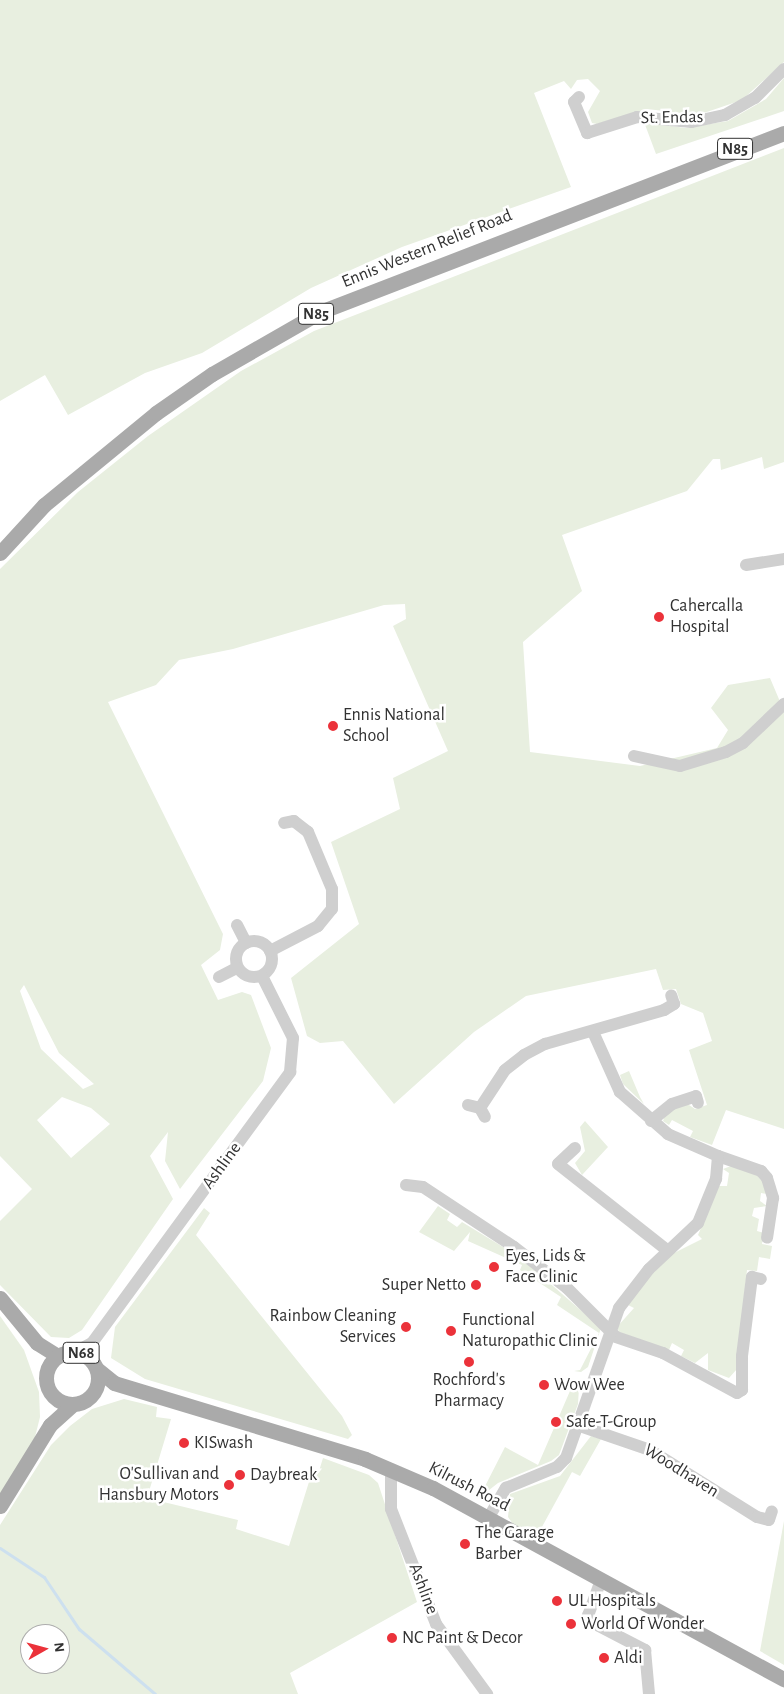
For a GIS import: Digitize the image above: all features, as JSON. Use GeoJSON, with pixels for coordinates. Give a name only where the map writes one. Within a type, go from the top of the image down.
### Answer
{"type":"FeatureCollection","features":[{"type":"Feature","properties":{"kind":"main road","name":"Ennis Western Relief Road"},"geometry":{"type":"LineString","coordinates":[[0,553],[44,506],[156,413],[220,369],[320,312],[662,176],[784,133]]}},
{"type":"Feature","properties":{"kind":"main road","name":"N68"},"geometry":{"type":"LineString","coordinates":[[0,1298],[27,1331],[58,1356]]}},
{"type":"Feature","properties":{"kind":"main road","name":"N68"},"geometry":{"type":"LineString","coordinates":[[27,1331],[47,1383],[53,1410],[50,1425]]}},
{"type":"Feature","properties":{"kind":"main road","name":"N68"},"geometry":{"type":"LineString","coordinates":[[0,1506],[50,1425],[73,1404],[94,1393],[94,1364],[76,1352],[58,1356]]}},
{"type":"Feature","properties":{"kind":"main road","name":"N68"},"geometry":{"type":"LineString","coordinates":[[47,1383],[58,1356]]}},
{"type":"Feature","properties":{"kind":"main road","name":"Kilrush Road"},"geometry":{"type":"LineString","coordinates":[[94,1364],[114,1383],[391,1470],[489,1517],[784,1679]]}},
{"type":"Feature","properties":{"kind":"main road"},"geometry":{"type":"LineString","coordinates":[[47,1383],[58,1400],[73,1404]]}},
{"type":"Feature","properties":{"kind":"main road"},"geometry":{"type":"LineString","coordinates":[[94,1393],[114,1383]]}},
{"type":"Feature","properties":{"kind":"street","name":"St. Endas"},"geometry":{"type":"LineString","coordinates":[[579,97],[574,102],[587,133],[637,117],[692,122],[725,115],[755,98],[784,69]]}},
{"type":"Feature","properties":{"kind":"street"},"geometry":{"type":"LineString","coordinates":[[746,565],[784,559]]}},
{"type":"Feature","properties":{"kind":"street"},"geometry":{"type":"LineString","coordinates":[[634,756],[670,766],[726,752],[743,743],[784,704]]}},
{"type":"Feature","properties":{"kind":"street"},"geometry":{"type":"LineString","coordinates":[[270,951],[318,926],[332,909],[332,889],[308,832],[294,821],[284,823]]}},
{"type":"Feature","properties":{"kind":"street"},"geometry":{"type":"LineString","coordinates":[[237,925],[246,943]]}},
{"type":"Feature","properties":{"kind":"street"},"geometry":{"type":"LineString","coordinates":[[261,942],[270,951],[271,966],[262,976],[246,976],[237,968],[236,953],[246,943],[261,942]]}},
{"type":"Feature","properties":{"kind":"street"},"geometry":{"type":"LineString","coordinates":[[219,977],[237,968]]}},
{"type":"Feature","properties":{"kind":"street","name":"Ashline"},"geometry":{"type":"LineString","coordinates":[[76,1352],[92,1343],[290,1072],[293,1038],[262,976]]}},
{"type":"Feature","properties":{"kind":"street"},"geometry":{"type":"LineString","coordinates":[[478,1110],[505,1070],[524,1055],[545,1044],[593,1032],[664,1010],[674,1004],[671,995]]}},
{"type":"Feature","properties":{"kind":"street"},"geometry":{"type":"LineString","coordinates":[[593,1032],[620,1092],[651,1121],[668,1134],[718,1156],[761,1171],[773,1198],[764,1215],[767,1238]]}},
{"type":"Feature","properties":{"kind":"street"},"geometry":{"type":"LineString","coordinates":[[651,1121],[672,1104],[696,1096],[698,1103]]}},
{"type":"Feature","properties":{"kind":"street"},"geometry":{"type":"LineString","coordinates":[[575,1148],[558,1164],[668,1250]]}},
{"type":"Feature","properties":{"kind":"street"},"geometry":{"type":"LineString","coordinates":[[489,1517],[506,1488],[557,1467],[566,1458],[580,1426],[609,1329],[632,1289],[668,1250],[686,1239],[706,1208],[718,1156]]}},
{"type":"Feature","properties":{"kind":"street"},"geometry":{"type":"LineString","coordinates":[[406,1184],[423,1187],[514,1247],[616,1337],[663,1352],[719,1381],[737,1393],[742,1390],[742,1356],[752,1278],[761,1279]]}},
{"type":"Feature","properties":{"kind":"street","name":"Ashline"},"geometry":{"type":"LineString","coordinates":[[92,1343],[94,1364]]}},
{"type":"Feature","properties":{"kind":"street","name":"Woodhaven"},"geometry":{"type":"LineString","coordinates":[[580,1426],[650,1450],[757,1517],[769,1520],[772,1511]]}},
{"type":"Feature","properties":{"kind":"street","name":"Ashline"},"geometry":{"type":"LineString","coordinates":[[391,1470],[392,1509],[436,1624],[487,1694]]}},
{"type":"Feature","properties":{"kind":"street"},"geometry":{"type":"LineString","coordinates":[[601,1580],[588,1615],[593,1623],[645,1650],[648,1694]]}},
{"type":"Feature","properties":{"kind":"green space"},"geometry":{"type":"Polygon","coordinates":[[[0,0],[784,0],[784,62],[742,100],[698,115],[647,109],[597,124],[592,123],[588,112],[600,91],[588,79],[577,80],[571,89],[564,81],[534,93],[571,187],[402,247],[311,288],[202,353],[145,373],[68,415],[45,375],[0,401],[0,0]]]}},
{"type":"Feature","properties":{"kind":"green space"},"geometry":{"type":"Polygon","coordinates":[[[784,78],[784,111],[656,154],[644,122],[685,128],[728,121],[766,99],[784,78]]]}},
{"type":"Feature","properties":{"kind":"green space"},"geometry":{"type":"Polygon","coordinates":[[[784,148],[784,462],[764,469],[762,457],[721,470],[720,459],[713,459],[687,491],[562,535],[582,591],[523,642],[530,752],[640,766],[717,748],[728,730],[711,708],[728,685],[770,678],[784,711],[784,1129],[726,1110],[712,1145],[690,1137],[693,1131],[672,1120],[669,1125],[663,1121],[666,1113],[686,1103],[695,1109],[707,1105],[689,1050],[712,1041],[703,1013],[681,1004],[676,989],[663,990],[656,969],[526,996],[474,1032],[394,1104],[343,1041],[320,1043],[307,1036],[291,978],[359,924],[331,842],[400,809],[393,778],[448,751],[393,626],[406,619],[405,604],[384,605],[233,649],[179,660],[156,685],[108,702],[223,934],[220,950],[201,965],[218,1000],[242,992],[251,995],[271,1048],[263,1081],[180,1189],[165,1161],[168,1132],[150,1156],[173,1199],[82,1330],[69,1338],[51,1337],[0,1285],[0,1221],[32,1189],[0,1156],[0,569],[78,492],[148,436],[241,371],[314,331],[784,148]],[[24,985],[20,991],[41,1049],[83,1089],[94,1084],[59,1053],[24,985]],[[62,1097],[37,1120],[71,1158],[110,1124],[91,1108],[62,1097]]]}},
{"type":"Feature","properties":{"kind":"green space"},"geometry":{"type":"Polygon","coordinates":[[[629,1071],[644,1104],[623,1084],[620,1075],[629,1071]]]}},
{"type":"Feature","properties":{"kind":"green space"},"geometry":{"type":"Polygon","coordinates":[[[585,1121],[608,1147],[582,1175],[575,1163],[585,1151],[580,1127],[585,1121]]]}},
{"type":"Feature","properties":{"kind":"green space"},"geometry":{"type":"Polygon","coordinates":[[[731,1166],[757,1175],[766,1186],[768,1194],[761,1193],[760,1201],[767,1206],[754,1208],[752,1216],[759,1219],[757,1231],[764,1233],[762,1244],[772,1246],[770,1259],[759,1257],[757,1271],[747,1270],[737,1369],[729,1378],[708,1370],[708,1353],[695,1363],[681,1356],[684,1350],[672,1343],[669,1350],[619,1332],[617,1327],[634,1308],[628,1305],[641,1286],[670,1255],[702,1239],[698,1235],[719,1186],[727,1186],[729,1173],[723,1169],[731,1166]]]}},
{"type":"Feature","properties":{"kind":"green space"},"geometry":{"type":"Polygon","coordinates":[[[438,1206],[450,1214],[447,1220],[457,1227],[462,1222],[521,1258],[601,1328],[588,1367],[581,1372],[574,1371],[580,1370],[599,1333],[557,1305],[561,1297],[520,1270],[522,1265],[468,1241],[470,1232],[454,1251],[419,1232],[438,1206]]]}},
{"type":"Feature","properties":{"kind":"green space"},"geometry":{"type":"Polygon","coordinates":[[[204,1208],[210,1213],[196,1235],[342,1416],[352,1435],[348,1439],[145,1379],[111,1358],[115,1327],[204,1208]]]}},
{"type":"Feature","properties":{"kind":"green space"},"geometry":{"type":"Polygon","coordinates":[[[0,1316],[24,1350],[39,1392],[40,1417],[35,1437],[0,1496],[0,1316]]]}},
{"type":"Feature","properties":{"kind":"green space"},"geometry":{"type":"Polygon","coordinates":[[[573,1384],[579,1388],[578,1404],[559,1455],[551,1461],[498,1483],[479,1498],[505,1447],[538,1465],[573,1384]]]}},
{"type":"Feature","properties":{"kind":"green space"},"geometry":{"type":"Polygon","coordinates":[[[124,1399],[157,1407],[156,1417],[171,1419],[147,1498],[238,1520],[236,1529],[289,1546],[313,1469],[319,1471],[323,1458],[369,1475],[378,1483],[417,1602],[290,1673],[298,1694],[0,1694],[0,1525],[51,1445],[70,1426],[92,1409],[124,1399]]]}},
{"type":"Feature","properties":{"kind":"green space"},"geometry":{"type":"Polygon","coordinates":[[[591,1436],[601,1439],[580,1476],[572,1472],[537,1536],[513,1524],[508,1517],[510,1494],[560,1476],[591,1436]]]}},
{"type":"Feature","properties":{"kind":"green space"},"geometry":{"type":"Polygon","coordinates":[[[784,1521],[784,1665],[760,1651],[784,1521]]]}},
{"type":"Feature","properties":{"kind":"waterway"},"geometry":{"type":"LineString","coordinates":[[0,1548],[44,1577],[79,1629],[155,1694]]}},
{"type":"Feature","properties":{"kind":"place","name":"Cahercalla Hospital"},"geometry":{"type":"Point","coordinates":[659,617]}},
{"type":"Feature","properties":{"kind":"place","name":"Ennis National School"},"geometry":{"type":"Point","coordinates":[333,726]}},
{"type":"Feature","properties":{"kind":"place","name":"Eyes, Lids & Face Clinic"},"geometry":{"type":"Point","coordinates":[494,1267]}},
{"type":"Feature","properties":{"kind":"place","name":"Super Netto"},"geometry":{"type":"Point","coordinates":[476,1285]}},
{"type":"Feature","properties":{"kind":"place","name":"Rainbow Cleaning Services"},"geometry":{"type":"Point","coordinates":[406,1327]}},
{"type":"Feature","properties":{"kind":"place","name":"Functional Naturopathic Clinic"},"geometry":{"type":"Point","coordinates":[451,1331]}},
{"type":"Feature","properties":{"kind":"place","name":"Rochford's Pharmacy"},"geometry":{"type":"Point","coordinates":[469,1362]}},
{"type":"Feature","properties":{"kind":"place","name":"Wow Wee"},"geometry":{"type":"Point","coordinates":[544,1385]}},
{"type":"Feature","properties":{"kind":"place","name":"Safe-T-Group"},"geometry":{"type":"Point","coordinates":[556,1422]}},
{"type":"Feature","properties":{"kind":"place","name":"KISwash"},"geometry":{"type":"Point","coordinates":[184,1443]}},
{"type":"Feature","properties":{"kind":"place","name":"Daybreak"},"geometry":{"type":"Point","coordinates":[240,1475]}},
{"type":"Feature","properties":{"kind":"place","name":"O'Sullivan and Hansbury Motors"},"geometry":{"type":"Point","coordinates":[229,1485]}},
{"type":"Feature","properties":{"kind":"place","name":"The Garage Barber"},"geometry":{"type":"Point","coordinates":[465,1544]}},
{"type":"Feature","properties":{"kind":"place","name":"UL Hospitals"},"geometry":{"type":"Point","coordinates":[557,1601]}},
{"type":"Feature","properties":{"kind":"place","name":"World Of Wonder"},"geometry":{"type":"Point","coordinates":[571,1624]}},
{"type":"Feature","properties":{"kind":"place","name":"NC Paint & Decor"},"geometry":{"type":"Point","coordinates":[392,1638]}},
{"type":"Feature","properties":{"kind":"place","name":"Aldi"},"geometry":{"type":"Point","coordinates":[604,1658]}}]}
